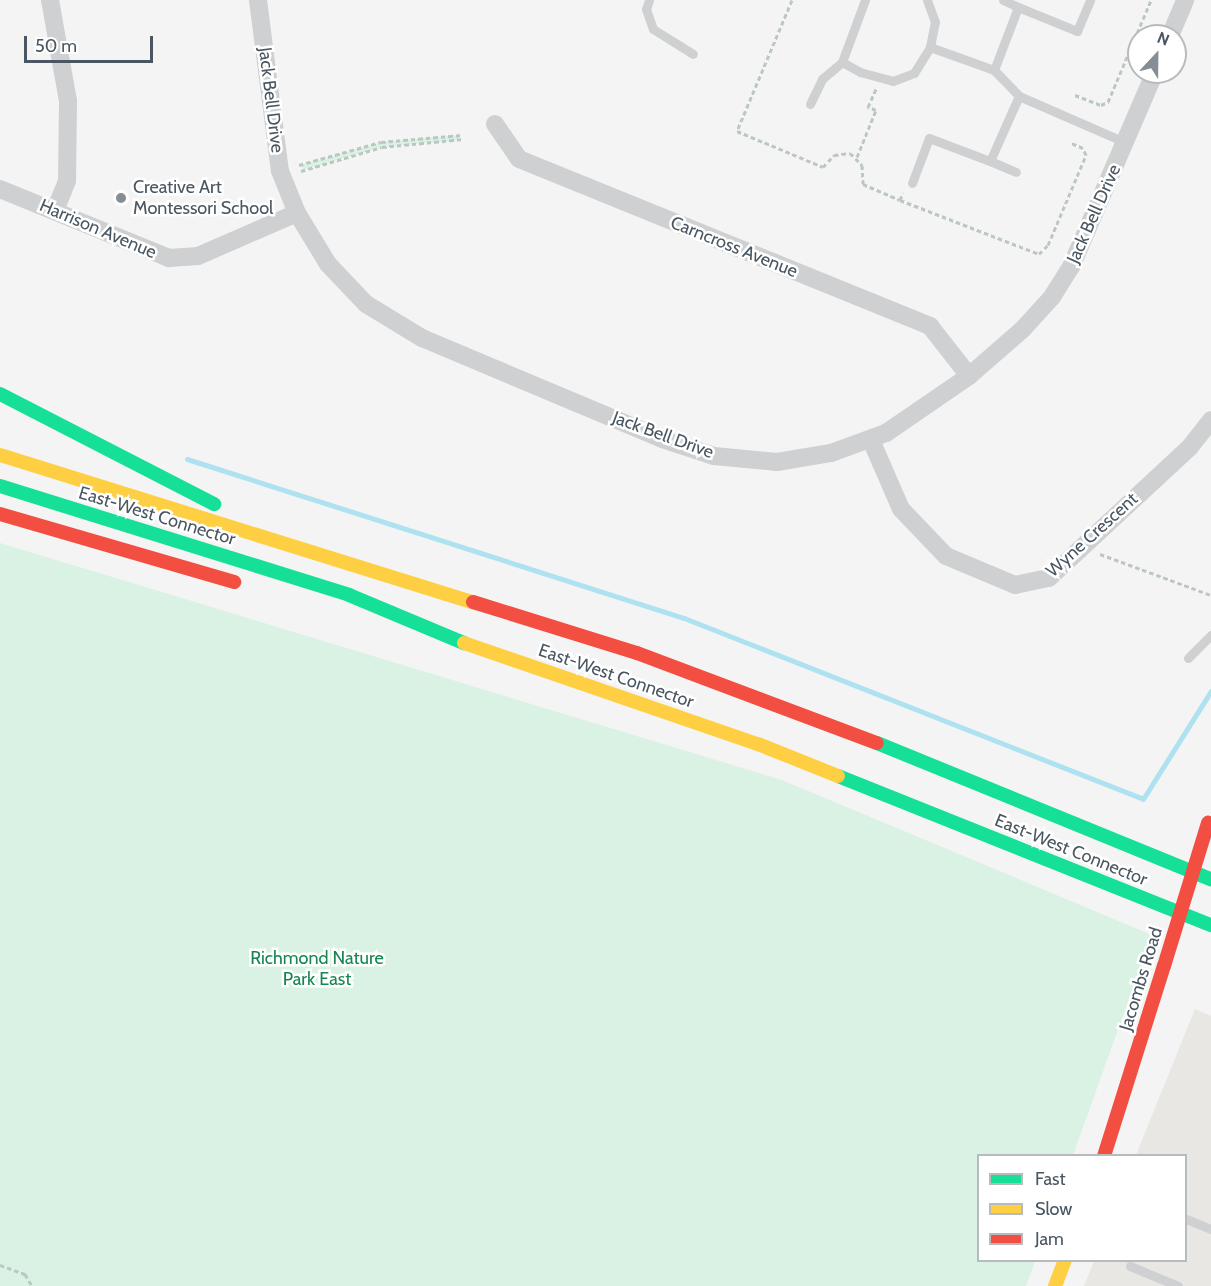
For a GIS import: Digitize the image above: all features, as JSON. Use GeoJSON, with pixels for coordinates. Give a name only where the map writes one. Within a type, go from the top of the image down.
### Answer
{"type":"FeatureCollection","features":[{"type":"Feature","properties":{"kind":"main road"},"geometry":{"type":"LineString","coordinates":[[0,393],[143,470],[351,562]]}},
{"type":"Feature","properties":{"kind":"main road","name":"East-West Connector"},"geometry":{"type":"LineString","coordinates":[[0,455],[351,562],[648,657],[863,737],[1211,879]]}},
{"type":"Feature","properties":{"kind":"main road","name":"East-West Connector"},"geometry":{"type":"LineString","coordinates":[[0,486],[349,595],[473,646],[758,744],[1208,925]]}},
{"type":"Feature","properties":{"kind":"main road"},"geometry":{"type":"LineString","coordinates":[[0,514],[244,585]]}},
{"type":"Feature","properties":{"kind":"main road"},"geometry":{"type":"LineString","coordinates":[[0,522],[58,530]]}},
{"type":"Feature","properties":{"kind":"main road"},"geometry":{"type":"LineString","coordinates":[[380,625],[473,646]]}},
{"type":"Feature","properties":{"kind":"main road","name":"Jacombs Road"},"geometry":{"type":"LineString","coordinates":[[1104,1154],[1209,818]]}},
{"type":"Feature","properties":{"kind":"main road"},"geometry":{"type":"LineString","coordinates":[[1055,1286],[1064,1262]]}},
{"type":"Feature","properties":{"kind":"street"},"geometry":{"type":"LineString","coordinates":[[50,0],[68,101],[67,181],[54,211]]}},
{"type":"Feature","properties":{"kind":"street","name":"Jack Bell Drive"},"geometry":{"type":"LineString","coordinates":[[258,0],[280,171],[297,213],[328,264],[366,304],[423,338],[662,439],[714,456],[777,462],[831,453],[871,440],[914,417],[969,376],[1022,330],[1052,297],[1071,267],[1150,84]]}},
{"type":"Feature","properties":{"kind":"street"},"geometry":{"type":"LineString","coordinates":[[1175,24],[1185,0]]}},
{"type":"Feature","properties":{"kind":"street","name":"Carncross Avenue"},"geometry":{"type":"LineString","coordinates":[[495,124],[519,159],[930,326],[969,376]]}},
{"type":"Feature","properties":{"kind":"street","name":"Harrison Avenue"},"geometry":{"type":"LineString","coordinates":[[0,189],[169,258],[198,256],[297,213]]}},
{"type":"Feature","properties":{"kind":"street","name":"Wyne Crescent"},"geometry":{"type":"LineString","coordinates":[[871,440],[901,509],[946,556],[1015,585],[1049,578],[1190,447],[1211,420]]}},
{"type":"Feature","properties":{"kind":"lane"},"geometry":{"type":"LineString","coordinates":[[649,0],[646,9],[653,29],[693,54]]}},
{"type":"Feature","properties":{"kind":"lane"},"geometry":{"type":"LineString","coordinates":[[810,104],[822,79],[842,62],[865,0]]}},
{"type":"Feature","properties":{"kind":"lane"},"geometry":{"type":"LineString","coordinates":[[842,62],[880,79],[905,79],[914,73],[930,47],[935,22],[927,0]]}},
{"type":"Feature","properties":{"kind":"lane"},"geometry":{"type":"LineString","coordinates":[[1003,0],[1077,31],[1090,0]]}},
{"type":"Feature","properties":{"kind":"lane"},"geometry":{"type":"LineString","coordinates":[[994,70],[1018,7]]}},
{"type":"Feature","properties":{"kind":"lane"},"geometry":{"type":"LineString","coordinates":[[930,47],[994,70],[1019,96],[1125,142]]}},
{"type":"Feature","properties":{"kind":"lane"},"geometry":{"type":"LineString","coordinates":[[990,161],[1019,96]]}},
{"type":"Feature","properties":{"kind":"lane"},"geometry":{"type":"LineString","coordinates":[[912,183],[929,138],[1016,172]]}},
{"type":"Feature","properties":{"kind":"lane"},"geometry":{"type":"LineString","coordinates":[[1188,658],[1211,635]]}},
{"type":"Feature","properties":{"kind":"lane"},"geometry":{"type":"LineString","coordinates":[[1187,1220],[1211,1229]]}},
{"type":"Feature","properties":{"kind":"lane"},"geometry":{"type":"LineString","coordinates":[[1130,1266],[1178,1286]]}},
{"type":"Feature","properties":{"kind":"path"},"geometry":{"type":"LineString","coordinates":[[792,0],[737,131],[823,167],[837,154],[857,157],[862,165],[863,184],[1039,254],[1048,245],[1086,155],[1083,148],[1069,142]]}},
{"type":"Feature","properties":{"kind":"path"},"geometry":{"type":"LineString","coordinates":[[1075,95],[1101,105],[1108,102],[1151,0]]}},
{"type":"Feature","properties":{"kind":"path"},"geometry":{"type":"LineString","coordinates":[[857,157],[876,110],[868,107],[880,79]]}},
{"type":"Feature","properties":{"kind":"path"},"geometry":{"type":"LineString","coordinates":[[299,165],[381,142],[463,137],[382,147],[301,171]]}},
{"type":"Feature","properties":{"kind":"path"},"geometry":{"type":"LineString","coordinates":[[900,200],[905,187],[909,189],[912,183]]}},
{"type":"Feature","properties":{"kind":"path"},"geometry":{"type":"LineString","coordinates":[[1083,544],[1182,588],[1211,596]]}},
{"type":"Feature","properties":{"kind":"path"},"geometry":{"type":"LineString","coordinates":[[0,1265],[25,1274],[32,1286]]}},
{"type":"Feature","properties":{"kind":"shaded area"},"geometry":{"type":"Polygon","coordinates":[[[1195,1009],[1211,1016],[1211,1286],[1084,1286],[1094,1262],[1187,1262],[1187,1154],[1136,1154],[1195,1009]]]}},
{"type":"Feature","properties":{"kind":"green space"},"geometry":{"type":"Polygon","coordinates":[[[458,135],[460,140],[382,147],[303,170],[301,165],[381,142],[458,135]]]}},
{"type":"Feature","properties":{"kind":"green space","name":"Richmond Nature Park East"},"geometry":{"type":"Polygon","coordinates":[[[0,543],[782,780],[1152,935],[1073,1154],[977,1154],[977,1262],[1035,1262],[1026,1286],[0,1286],[0,543]]]}},
{"type":"Feature","properties":{"kind":"waterway"},"geometry":{"type":"LineString","coordinates":[[187,459],[684,618],[1143,799],[1211,691]]}},
{"type":"Feature","properties":{"kind":"traffic: fast"},"geometry":{"type":"LineString","coordinates":[[0,394],[214,504]]}},
{"type":"Feature","properties":{"kind":"traffic: fast"},"geometry":{"type":"LineString","coordinates":[[0,486],[349,595],[464,643]]}},
{"type":"Feature","properties":{"kind":"traffic: fast"},"geometry":{"type":"LineString","coordinates":[[877,743],[1211,879]]}},
{"type":"Feature","properties":{"kind":"traffic: fast"},"geometry":{"type":"LineString","coordinates":[[838,776],[1211,925]]}},
{"type":"Feature","properties":{"kind":"traffic: slow"},"geometry":{"type":"LineString","coordinates":[[0,455],[473,602]]}},
{"type":"Feature","properties":{"kind":"traffic: slow"},"geometry":{"type":"LineString","coordinates":[[464,643],[758,744],[838,776]]}},
{"type":"Feature","properties":{"kind":"traffic: slow"},"geometry":{"type":"LineString","coordinates":[[1055,1286],[1064,1262]]}},
{"type":"Feature","properties":{"kind":"traffic: jam"},"geometry":{"type":"LineString","coordinates":[[0,514],[234,582]]}},
{"type":"Feature","properties":{"kind":"traffic: jam"},"geometry":{"type":"LineString","coordinates":[[473,602],[637,653],[877,743]]}},
{"type":"Feature","properties":{"kind":"traffic: jam"},"geometry":{"type":"LineString","coordinates":[[1164,966],[1208,823]]}},
{"type":"Feature","properties":{"kind":"traffic: jam"},"geometry":{"type":"LineString","coordinates":[[1105,1154],[1164,966]]}},
{"type":"Feature","properties":{"kind":"place","name":"Creative Art Montessori School"},"geometry":{"type":"Point","coordinates":[121,198]}}]}
